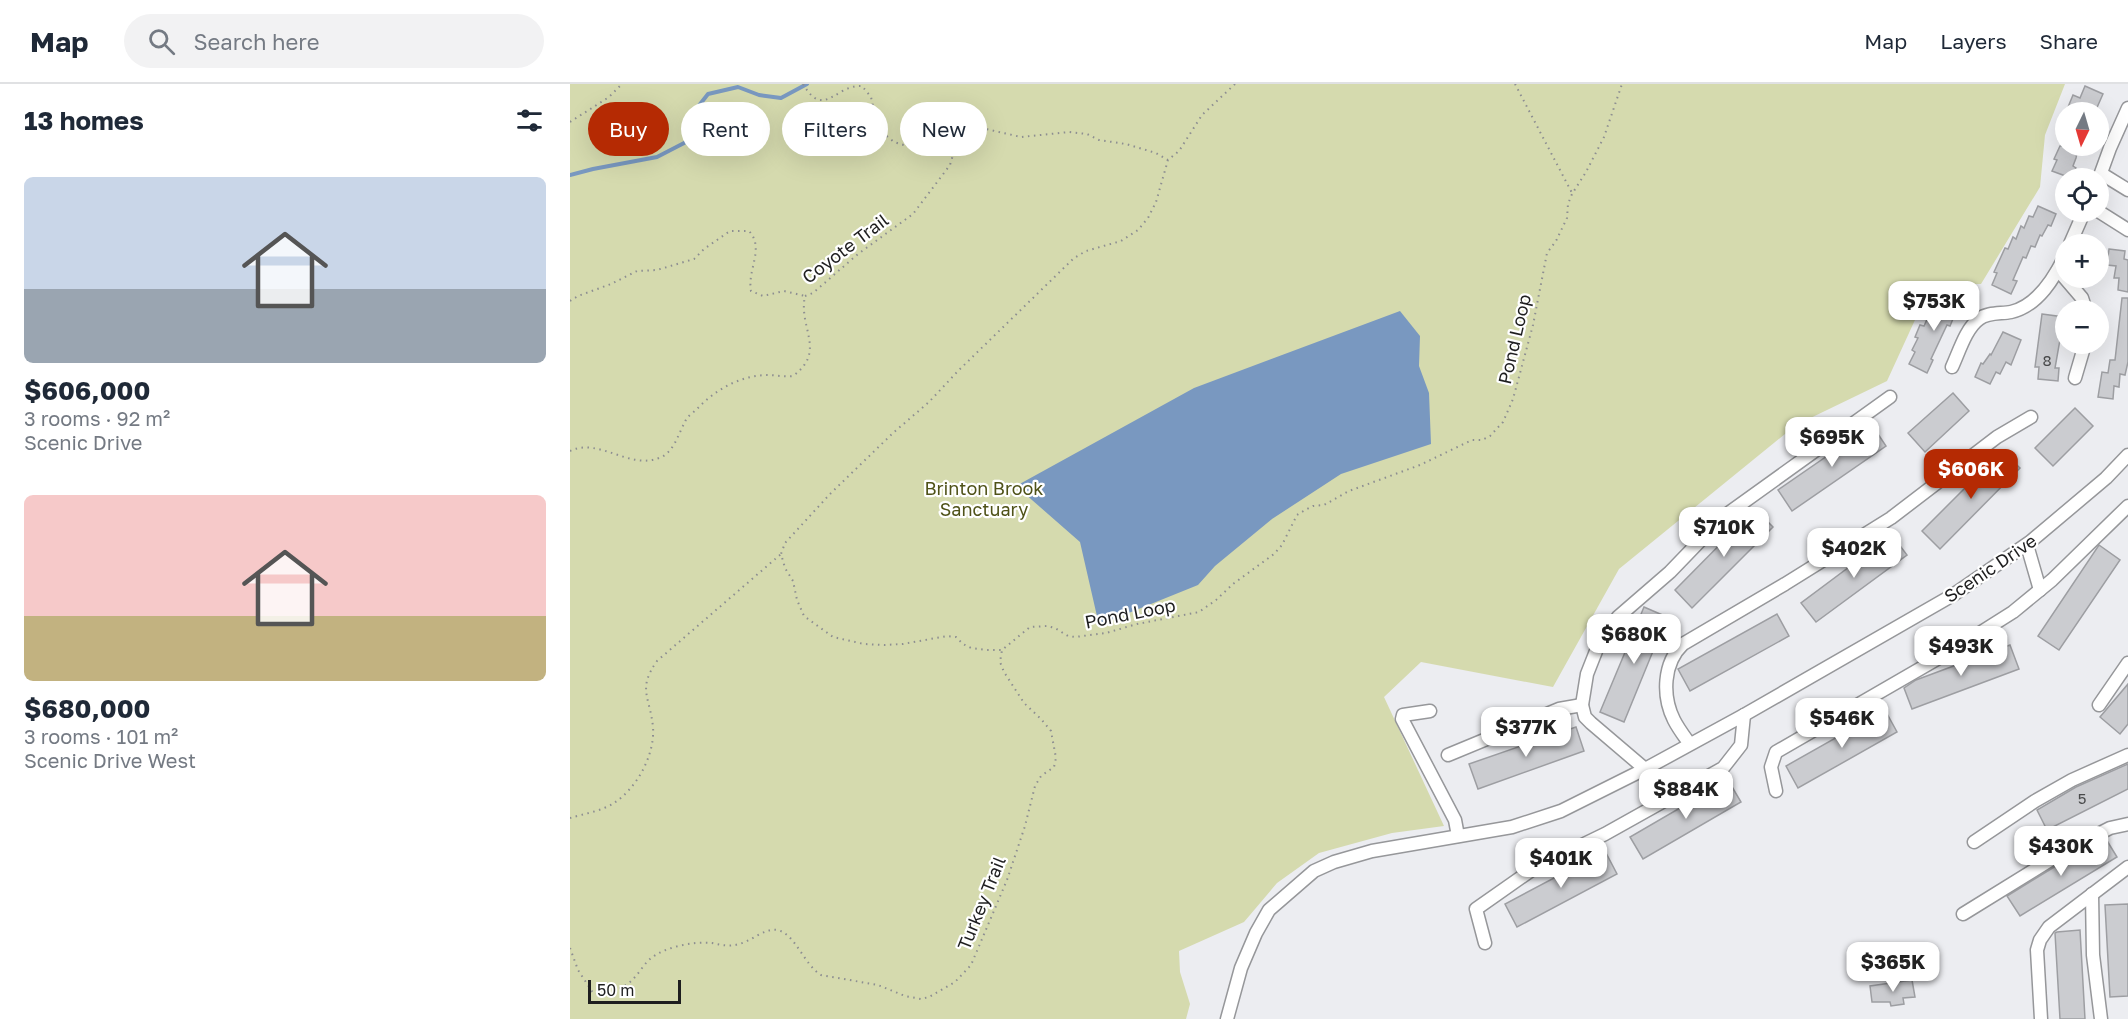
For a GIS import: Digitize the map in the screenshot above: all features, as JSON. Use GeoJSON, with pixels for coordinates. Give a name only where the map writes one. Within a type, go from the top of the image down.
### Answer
{"type":"FeatureCollection","features":[{"type":"Feature","properties":{"kind":"street"},"geometry":{"type":"LineString","coordinates":[[2103,168],[2128,108]]}},
{"type":"Feature","properties":{"kind":"street"},"geometry":{"type":"LineString","coordinates":[[2109,181],[2128,190]]}},
{"type":"Feature","properties":{"kind":"street"},"geometry":{"type":"LineString","coordinates":[[2109,218],[2128,230]]}},
{"type":"Feature","properties":{"kind":"street"},"geometry":{"type":"LineString","coordinates":[[1952,367],[1971,327],[1978,319],[2013,312],[2037,299],[2055,274]]}},
{"type":"Feature","properties":{"kind":"street"},"geometry":{"type":"LineString","coordinates":[[2073,288],[2083,300]]}},
{"type":"Feature","properties":{"kind":"street"},"geometry":{"type":"LineString","coordinates":[[2075,378],[2082,354]]}},
{"type":"Feature","properties":{"kind":"street"},"geometry":{"type":"LineString","coordinates":[[1645,768],[1585,717],[1582,705],[1587,674],[1600,641],[1618,617],[1670,572],[1723,517],[1890,397]]}},
{"type":"Feature","properties":{"kind":"street"},"geometry":{"type":"LineString","coordinates":[[1689,743],[1674,720],[1667,695],[1666,672],[1675,652],[1691,639],[1891,518],[1996,437],[2031,417]]}},
{"type":"Feature","properties":{"kind":"street","name":"Scenic Drive"},"geometry":{"type":"LineString","coordinates":[[1227,1019],[1242,968],[1256,933],[1269,910],[1314,872],[1334,862],[1372,851],[1512,827],[1561,811],[1645,768],[1744,715],[1953,595],[2027,545],[2106,478],[2128,455]]}},
{"type":"Feature","properties":{"kind":"street"},"geometry":{"type":"LineString","coordinates":[[1776,791],[1771,767],[1776,752],[1956,648],[2013,612],[2040,590],[2128,506]]}},
{"type":"Feature","properties":{"kind":"street"},"geometry":{"type":"LineString","coordinates":[[2027,545],[2040,590]]}},
{"type":"Feature","properties":{"kind":"street"},"geometry":{"type":"LineString","coordinates":[[2099,705],[2128,663]]}},
{"type":"Feature","properties":{"kind":"street"},"geometry":{"type":"LineString","coordinates":[[1448,755],[1559,709],[1582,705]]}},
{"type":"Feature","properties":{"kind":"street"},"geometry":{"type":"LineString","coordinates":[[1431,711],[1408,713],[1402,718],[1455,820],[1458,836]]}},
{"type":"Feature","properties":{"kind":"street"},"geometry":{"type":"LineString","coordinates":[[1485,943],[1476,909],[1533,870],[1605,834],[1723,768],[1741,745],[1744,715]]}},
{"type":"Feature","properties":{"kind":"street"},"geometry":{"type":"LineString","coordinates":[[1974,842],[2072,780],[2128,755]]}},
{"type":"Feature","properties":{"kind":"street"},"geometry":{"type":"LineString","coordinates":[[1963,914],[2065,851],[2110,828],[2128,824]]}},
{"type":"Feature","properties":{"kind":"street"},"geometry":{"type":"LineString","coordinates":[[2041,1019],[2037,950],[2040,940],[2049,927],[2128,867]]}},
{"type":"Feature","properties":{"kind":"street"},"geometry":{"type":"LineString","coordinates":[[2092,894],[2093,955],[2101,1019]]}},
{"type":"Feature","properties":{"kind":"path"},"geometry":{"type":"LineString","coordinates":[[570,123],[609,97],[622,84]]}},
{"type":"Feature","properties":{"kind":"path"},"geometry":{"type":"LineString","coordinates":[[803,84],[812,97],[818,100],[826,100],[856,85],[862,86],[871,97],[874,111],[884,134],[900,144]]}},
{"type":"Feature","properties":{"kind":"path"},"geometry":{"type":"LineString","coordinates":[[570,818],[613,804],[633,786],[651,751],[653,728],[646,686],[647,675],[657,661],[781,554],[785,543],[830,494],[929,402],[1074,258],[1086,251],[1121,242],[1138,230],[1148,218],[1156,202],[1168,160],[1179,151],[1202,115],[1235,84]]}},
{"type":"Feature","properties":{"kind":"path"},"geometry":{"type":"LineString","coordinates":[[1515,84],[1572,194]]}},
{"type":"Feature","properties":{"kind":"path","name":"Pond Loop"},"geometry":{"type":"LineString","coordinates":[[1002,650],[1030,627],[1047,626],[1075,637],[1106,633],[1137,624],[1199,612],[1274,554],[1282,544],[1297,515],[1305,510],[1313,506],[1324,505],[1349,491],[1420,465],[1472,440],[1482,440],[1496,432],[1514,399],[1533,325],[1547,253],[1556,241],[1567,218],[1568,204],[1572,194],[1604,137],[1622,84]]}},
{"type":"Feature","properties":{"kind":"path"},"geometry":{"type":"LineString","coordinates":[[987,129],[1021,137],[1069,132],[1087,134],[1099,141],[1126,144],[1156,153],[1168,160]]}},
{"type":"Feature","properties":{"kind":"path","name":"Coyote Trail"},"geometry":{"type":"LineString","coordinates":[[570,451],[584,446],[640,459],[659,458],[669,453],[686,419],[706,398],[721,388],[743,379],[766,375],[793,376],[803,369],[809,358],[811,347],[803,314],[806,296],[813,293],[858,254],[913,214],[950,165],[953,156]]}},
{"type":"Feature","properties":{"kind":"path"},"geometry":{"type":"LineString","coordinates":[[570,301],[637,271],[657,270],[694,258],[730,231],[739,230],[749,231],[756,237],[757,247],[749,282],[751,291],[763,296],[784,291],[806,296]]}},
{"type":"Feature","properties":{"kind":"path"},"geometry":{"type":"LineString","coordinates":[[781,554],[785,568],[793,581],[797,600],[804,616],[832,638],[864,644],[903,645],[947,636],[956,637],[971,648],[1002,650]]}},
{"type":"Feature","properties":{"kind":"path","name":"Turkey Trail"},"geometry":{"type":"LineString","coordinates":[[570,948],[574,960],[593,993],[598,994],[632,981],[651,958],[666,951],[701,943],[732,946],[750,941],[768,930],[784,932],[794,941],[806,962],[821,975],[878,985],[905,996],[921,999],[955,982],[971,965],[1006,880],[1025,826],[1035,786],[1041,776],[1054,767],[1056,758],[1051,731],[1024,703],[1004,672],[1000,662],[1002,650]]}},
{"type":"Feature","properties":{"kind":"green space","name":"Brinton Brook Sanctuary"},"geometry":{"type":"Polygon","coordinates":[[[570,84],[2065,84],[2058,102],[2055,102],[2055,110],[2045,135],[2040,187],[1981,284],[1931,285],[1887,381],[1796,425],[1619,569],[1553,687],[1421,662],[1384,697],[1444,826],[1392,833],[1319,853],[1277,883],[1244,922],[1179,951],[1180,972],[1190,1004],[1186,1019],[570,1019],[570,84]]]}},
{"type":"Feature","properties":{"kind":"water"},"geometry":{"type":"Polygon","coordinates":[[[1400,311],[1420,336],[1419,366],[1429,393],[1431,444],[1341,474],[1272,519],[1215,566],[1198,585],[1099,625],[1080,542],[1016,486],[1194,388],[1400,311]]]}},
{"type":"Feature","properties":{"kind":"building"},"geometry":{"type":"Polygon","coordinates":[[[2085,86],[2103,94],[2099,102],[2070,102],[2073,95],[2080,98],[2085,86]]]}},
{"type":"Feature","properties":{"kind":"building"},"geometry":{"type":"Polygon","coordinates":[[[2055,156],[2076,156],[2073,166],[2076,168],[2055,168],[2055,172],[2052,171],[2057,160],[2054,159],[2055,156]]]}},
{"type":"Feature","properties":{"kind":"building"},"geometry":{"type":"Polygon","coordinates":[[[2038,206],[2055,214],[2051,226],[2048,225],[2042,236],[2040,235],[2035,247],[2031,246],[2026,258],[2023,257],[2013,280],[2017,281],[2011,294],[1992,285],[1997,273],[1994,272],[2005,248],[2008,249],[2013,237],[2016,239],[2021,226],[2024,228],[2029,216],[2033,217],[2038,206]]]}},
{"type":"Feature","properties":{"kind":"building"},"geometry":{"type":"Polygon","coordinates":[[[2109,249],[2125,251],[2124,259],[2128,260],[2128,292],[2118,290],[2119,278],[2114,278],[2116,266],[2109,265],[2109,249]]]}},
{"type":"Feature","properties":{"kind":"building"},"geometry":{"type":"Polygon","coordinates":[[[1946,294],[1964,303],[1959,316],[1955,314],[1950,326],[1947,325],[1927,373],[1909,364],[1915,352],[1912,350],[1918,338],[1915,337],[1920,325],[1924,326],[1938,304],[1941,306],[1946,294]]]}},
{"type":"Feature","properties":{"kind":"building"},"geometry":{"type":"Polygon","coordinates":[[[2122,298],[2128,298],[2128,362],[2125,375],[2120,374],[2119,387],[2114,386],[2113,399],[2098,397],[2102,372],[2108,373],[2110,360],[2115,360],[2122,298]]]}},
{"type":"Feature","properties":{"kind":"building"},"geometry":{"type":"Polygon","coordinates":[[[2042,314],[2055,316],[2055,354],[2057,354],[2055,368],[2059,368],[2058,381],[2038,379],[2039,367],[2035,367],[2042,314]]]}},
{"type":"Feature","properties":{"kind":"building"},"geometry":{"type":"Polygon","coordinates":[[[2003,332],[2021,340],[2011,365],[2006,362],[2000,374],[1996,372],[1990,384],[1975,377],[1981,363],[1983,364],[1991,355],[2003,332]]]}},
{"type":"Feature","properties":{"kind":"building"},"geometry":{"type":"Polygon","coordinates":[[[1953,393],[1969,411],[1925,452],[1908,433],[1953,393]]]}},
{"type":"Feature","properties":{"kind":"building"},"geometry":{"type":"Polygon","coordinates":[[[2075,408],[2093,426],[2053,466],[2035,448],[2075,408]]]}},
{"type":"Feature","properties":{"kind":"building"},"geometry":{"type":"Polygon","coordinates":[[[1872,425],[1886,446],[1792,511],[1778,490],[1872,425]]]}},
{"type":"Feature","properties":{"kind":"building"},"geometry":{"type":"Polygon","coordinates":[[[2002,451],[2020,468],[1940,549],[1922,531],[2002,451]]]}},
{"type":"Feature","properties":{"kind":"building"},"geometry":{"type":"Polygon","coordinates":[[[1755,509],[1773,527],[1692,608],[1675,590],[1755,509]]]}},
{"type":"Feature","properties":{"kind":"building"},"geometry":{"type":"Polygon","coordinates":[[[1892,535],[1907,555],[1816,622],[1801,603],[1892,535]]]}},
{"type":"Feature","properties":{"kind":"building"},"geometry":{"type":"Polygon","coordinates":[[[2099,545],[2120,560],[2059,650],[2038,636],[2099,545]]]}},
{"type":"Feature","properties":{"kind":"building"},"geometry":{"type":"Polygon","coordinates":[[[1644,607],[1667,617],[1624,722],[1600,712],[1644,607]]]}},
{"type":"Feature","properties":{"kind":"building"},"geometry":{"type":"Polygon","coordinates":[[[1777,614],[1789,636],[1690,691],[1678,669],[1777,614]]]}},
{"type":"Feature","properties":{"kind":"building"},"geometry":{"type":"Polygon","coordinates":[[[2010,645],[2019,669],[1912,709],[1904,688],[1916,680],[2010,645]]]}},
{"type":"Feature","properties":{"kind":"building"},"geometry":{"type":"Polygon","coordinates":[[[2128,684],[2128,724],[2120,734],[2100,717],[2128,684]]]}},
{"type":"Feature","properties":{"kind":"building"},"geometry":{"type":"Polygon","coordinates":[[[1885,710],[1897,732],[1798,788],[1786,766],[1885,710]]]}},
{"type":"Feature","properties":{"kind":"building"},"geometry":{"type":"Polygon","coordinates":[[[1576,727],[1584,751],[1478,789],[1469,764],[1576,727]]]}},
{"type":"Feature","properties":{"kind":"building"},"geometry":{"type":"Polygon","coordinates":[[[2128,764],[2128,789],[2047,830],[2037,810],[2076,787],[2128,764]]]}},
{"type":"Feature","properties":{"kind":"building"},"geometry":{"type":"Polygon","coordinates":[[[1728,780],[1741,802],[1643,859],[1630,837],[1728,780]]]}},
{"type":"Feature","properties":{"kind":"building"},"geometry":{"type":"Polygon","coordinates":[[[2106,839],[2117,857],[2020,916],[2007,896],[2069,858],[2106,839]]]}},
{"type":"Feature","properties":{"kind":"building"},"geometry":{"type":"Polygon","coordinates":[[[1605,851],[1617,874],[1517,927],[1505,904],[1605,851]]]}},
{"type":"Feature","properties":{"kind":"building"},"geometry":{"type":"Polygon","coordinates":[[[2128,904],[2128,996],[2110,997],[2105,905],[2128,904]]]}},
{"type":"Feature","properties":{"kind":"building"},"geometry":{"type":"Polygon","coordinates":[[[2080,930],[2085,1019],[2060,1019],[2055,933],[2080,930]]]}},
{"type":"Feature","properties":{"kind":"building"},"geometry":{"type":"Polygon","coordinates":[[[1912,980],[1915,997],[1903,998],[1904,1004],[1891,1006],[1890,1002],[1872,1002],[1870,986],[1912,980]]]}},
{"type":"Feature","properties":{"kind":"waterway"},"geometry":{"type":"LineString","coordinates":[[570,175],[657,157],[688,141],[690,117],[708,94],[738,87],[759,95],[781,98],[807,84]]}}]}
